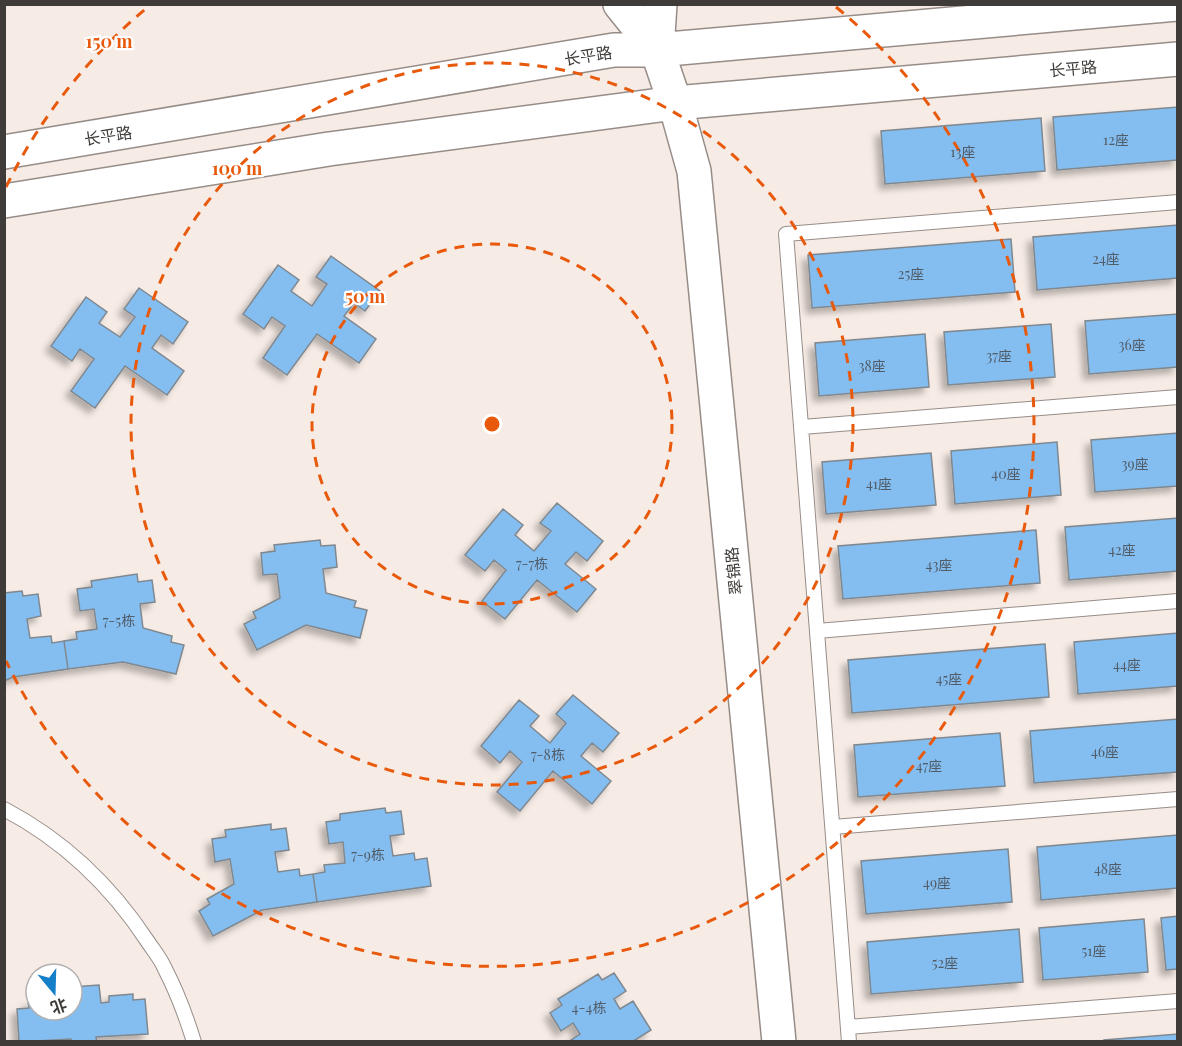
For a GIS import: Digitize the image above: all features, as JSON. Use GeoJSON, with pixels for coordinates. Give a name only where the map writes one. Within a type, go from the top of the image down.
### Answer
{"type":"FeatureCollection","features":[{"type":"Feature","properties":{"kind":"street"},"geometry":{"type":"LineString","coordinates":[[620,4],[657,50]]}},
{"type":"Feature","properties":{"kind":"street"},"geometry":{"type":"LineString","coordinates":[[657,50],[660,4]]}},
{"type":"Feature","properties":{"kind":"street","name":"长平路"},"geometry":{"type":"LineString","coordinates":[[4,152],[614,50],[657,50],[1177,4]]}},
{"type":"Feature","properties":{"kind":"street","name":"翠锦路"},"geometry":{"type":"LineString","coordinates":[[657,50],[694,171],[779,1041]]}},
{"type":"Feature","properties":{"kind":"street","name":"长平路"},"geometry":{"type":"LineString","coordinates":[[4,201],[329,149],[675,103],[1178,59]]}},
{"type":"Feature","properties":{"kind":"lane"},"geometry":{"type":"LineString","coordinates":[[1178,202],[786,234],[849,1034],[1178,1001]]}},
{"type":"Feature","properties":{"kind":"lane"},"geometry":{"type":"LineString","coordinates":[[802,427],[1178,397]]}},
{"type":"Feature","properties":{"kind":"lane"},"geometry":{"type":"LineString","coordinates":[[818,631],[1178,601]]}},
{"type":"Feature","properties":{"kind":"lane"},"geometry":{"type":"LineString","coordinates":[[833,827],[1178,799]]}},
{"type":"Feature","properties":{"kind":"lane"},"geometry":{"type":"LineString","coordinates":[[4,808],[64,848],[103,883],[136,923],[164,967],[184,1010],[194,1041]]}},
{"type":"Feature","properties":{"kind":"building"},"geometry":{"type":"Polygon","coordinates":[[[1178,107],[1178,160],[1057,170],[1053,117],[1178,107]]]}},
{"type":"Feature","properties":{"kind":"building"},"geometry":{"type":"Polygon","coordinates":[[[1041,118],[1045,171],[885,184],[881,131],[1041,118]]]}},
{"type":"Feature","properties":{"kind":"building"},"geometry":{"type":"Polygon","coordinates":[[[1178,225],[1178,278],[1037,290],[1033,237],[1178,225]]]}},
{"type":"Feature","properties":{"kind":"building"},"geometry":{"type":"Polygon","coordinates":[[[1011,239],[1015,292],[812,308],[808,255],[1011,239]]]}},
{"type":"Feature","properties":{"kind":"building"},"geometry":{"type":"Polygon","coordinates":[[[331,256],[380,291],[365,311],[354,303],[344,316],[376,339],[359,363],[317,334],[287,375],[263,358],[285,326],[272,317],[264,329],[243,314],[278,265],[299,280],[291,291],[312,306],[327,284],[316,277],[331,256]]]}},
{"type":"Feature","properties":{"kind":"building"},"geometry":{"type":"Polygon","coordinates":[[[139,288],[188,322],[173,344],[161,335],[152,348],[184,371],[167,395],[125,366],[95,408],[71,391],[94,359],[80,349],[72,361],[51,346],[86,297],[107,312],[99,323],[120,337],[135,317],[124,309],[139,288]]]}},
{"type":"Feature","properties":{"kind":"building"},"geometry":{"type":"Polygon","coordinates":[[[1178,314],[1178,367],[1089,374],[1085,321],[1178,314]]]}},
{"type":"Feature","properties":{"kind":"building"},"geometry":{"type":"Polygon","coordinates":[[[1051,324],[1055,377],[948,385],[944,332],[1051,324]]]}},
{"type":"Feature","properties":{"kind":"building"},"geometry":{"type":"Polygon","coordinates":[[[925,334],[929,387],[819,396],[815,343],[925,334]]]}},
{"type":"Feature","properties":{"kind":"building"},"geometry":{"type":"Polygon","coordinates":[[[1178,433],[1178,486],[1095,492],[1091,440],[1178,433]]]}},
{"type":"Feature","properties":{"kind":"building"},"geometry":{"type":"Polygon","coordinates":[[[1057,442],[1061,495],[955,504],[951,451],[1057,442]]]}},
{"type":"Feature","properties":{"kind":"building"},"geometry":{"type":"Polygon","coordinates":[[[931,453],[936,505],[826,514],[822,462],[931,453]]]}},
{"type":"Feature","properties":{"kind":"building"},"geometry":{"type":"Polygon","coordinates":[[[557,503],[603,541],[587,561],[576,552],[565,564],[596,589],[577,612],[537,580],[505,619],[482,601],[506,570],[494,560],[485,571],[465,555],[503,509],[523,525],[515,535],[534,551],[551,531],[540,523],[557,503]]]}},
{"type":"Feature","properties":{"kind":"building"},"geometry":{"type":"Polygon","coordinates":[[[1178,518],[1178,571],[1069,580],[1065,527],[1178,518]]]}},
{"type":"Feature","properties":{"kind":"building"},"geometry":{"type":"Polygon","coordinates":[[[1036,530],[1040,583],[843,599],[838,546],[1036,530]]]}},
{"type":"Feature","properties":{"kind":"building"},"geometry":{"type":"Polygon","coordinates":[[[320,540],[321,546],[335,545],[337,567],[323,569],[326,593],[356,601],[354,607],[367,610],[360,638],[306,625],[257,650],[244,624],[256,618],[253,612],[280,598],[277,574],[263,575],[261,553],[275,551],[274,545],[320,540]]]}},
{"type":"Feature","properties":{"kind":"building"},"geometry":{"type":"Polygon","coordinates":[[[137,574],[138,582],[152,580],[155,602],[140,604],[143,628],[172,636],[171,642],[184,645],[176,674],[123,662],[68,669],[64,641],[77,639],[76,632],[97,629],[94,609],[80,611],[77,589],[92,587],[91,581],[137,574]]]}},
{"type":"Feature","properties":{"kind":"building"},"geometry":{"type":"Polygon","coordinates":[[[22,591],[23,596],[38,594],[41,616],[27,619],[30,638],[51,636],[52,643],[64,641],[68,669],[13,677],[4,681],[4,593],[22,591]]]}},
{"type":"Feature","properties":{"kind":"building"},"geometry":{"type":"Polygon","coordinates":[[[1178,633],[1178,686],[1078,694],[1074,642],[1178,633]]]}},
{"type":"Feature","properties":{"kind":"building"},"geometry":{"type":"Polygon","coordinates":[[[1045,644],[1049,697],[852,713],[848,660],[1045,644]]]}},
{"type":"Feature","properties":{"kind":"building"},"geometry":{"type":"Polygon","coordinates":[[[573,695],[619,733],[603,752],[592,743],[581,756],[611,781],[592,804],[553,771],[520,811],[497,792],[522,762],[510,751],[500,763],[481,746],[519,700],[539,716],[530,726],[550,743],[566,723],[556,714],[573,695]]]}},
{"type":"Feature","properties":{"kind":"building"},"geometry":{"type":"Polygon","coordinates":[[[1178,719],[1178,772],[1034,783],[1030,731],[1178,719]]]}},
{"type":"Feature","properties":{"kind":"building"},"geometry":{"type":"Polygon","coordinates":[[[1000,733],[1005,786],[858,797],[854,745],[1000,733]]]}},
{"type":"Feature","properties":{"kind":"building"},"geometry":{"type":"Polygon","coordinates":[[[385,808],[386,813],[401,811],[404,834],[390,836],[393,856],[414,853],[415,860],[427,858],[431,886],[317,902],[313,874],[325,872],[324,865],[345,863],[343,842],[329,844],[326,822],[340,820],[340,814],[385,808]]]}},
{"type":"Feature","properties":{"kind":"building"},"geometry":{"type":"Polygon","coordinates":[[[271,824],[271,830],[286,828],[289,850],[275,852],[278,872],[299,869],[300,876],[313,874],[317,902],[262,910],[213,936],[199,911],[210,904],[207,899],[234,884],[230,859],[215,862],[212,839],[226,837],[225,830],[271,824]]]}},
{"type":"Feature","properties":{"kind":"building"},"geometry":{"type":"Polygon","coordinates":[[[1178,835],[1178,888],[1041,900],[1037,847],[1178,835]]]}},
{"type":"Feature","properties":{"kind":"building"},"geometry":{"type":"Polygon","coordinates":[[[1008,849],[1012,902],[866,914],[861,861],[1008,849]]]}},
{"type":"Feature","properties":{"kind":"building"},"geometry":{"type":"Polygon","coordinates":[[[1178,916],[1178,969],[1166,970],[1161,918],[1178,916]]]}},
{"type":"Feature","properties":{"kind":"building"},"geometry":{"type":"Polygon","coordinates":[[[1144,919],[1148,972],[1043,980],[1039,928],[1144,919]]]}},
{"type":"Feature","properties":{"kind":"building"},"geometry":{"type":"Polygon","coordinates":[[[1019,929],[1023,982],[871,994],[867,942],[1019,929]]]}},
{"type":"Feature","properties":{"kind":"building"},"geometry":{"type":"Polygon","coordinates":[[[614,973],[626,991],[614,999],[620,1009],[633,1001],[651,1030],[632,1042],[568,1042],[580,1034],[573,1023],[561,1031],[550,1013],[562,1005],[558,999],[598,974],[602,980],[614,973]]]}},
{"type":"Feature","properties":{"kind":"building"},"geometry":{"type":"Polygon","coordinates":[[[99,985],[101,1003],[109,1002],[109,996],[133,994],[133,1000],[145,999],[148,1034],[96,1037],[97,1042],[71,1042],[71,1039],[19,1042],[17,1009],[24,1008],[24,1022],[84,1022],[84,986],[99,985]]]}},
{"type":"Feature","properties":{"kind":"building"},"geometry":{"type":"Polygon","coordinates":[[[1178,1034],[1178,1042],[1104,1042],[1104,1040],[1178,1034]]]}}]}
